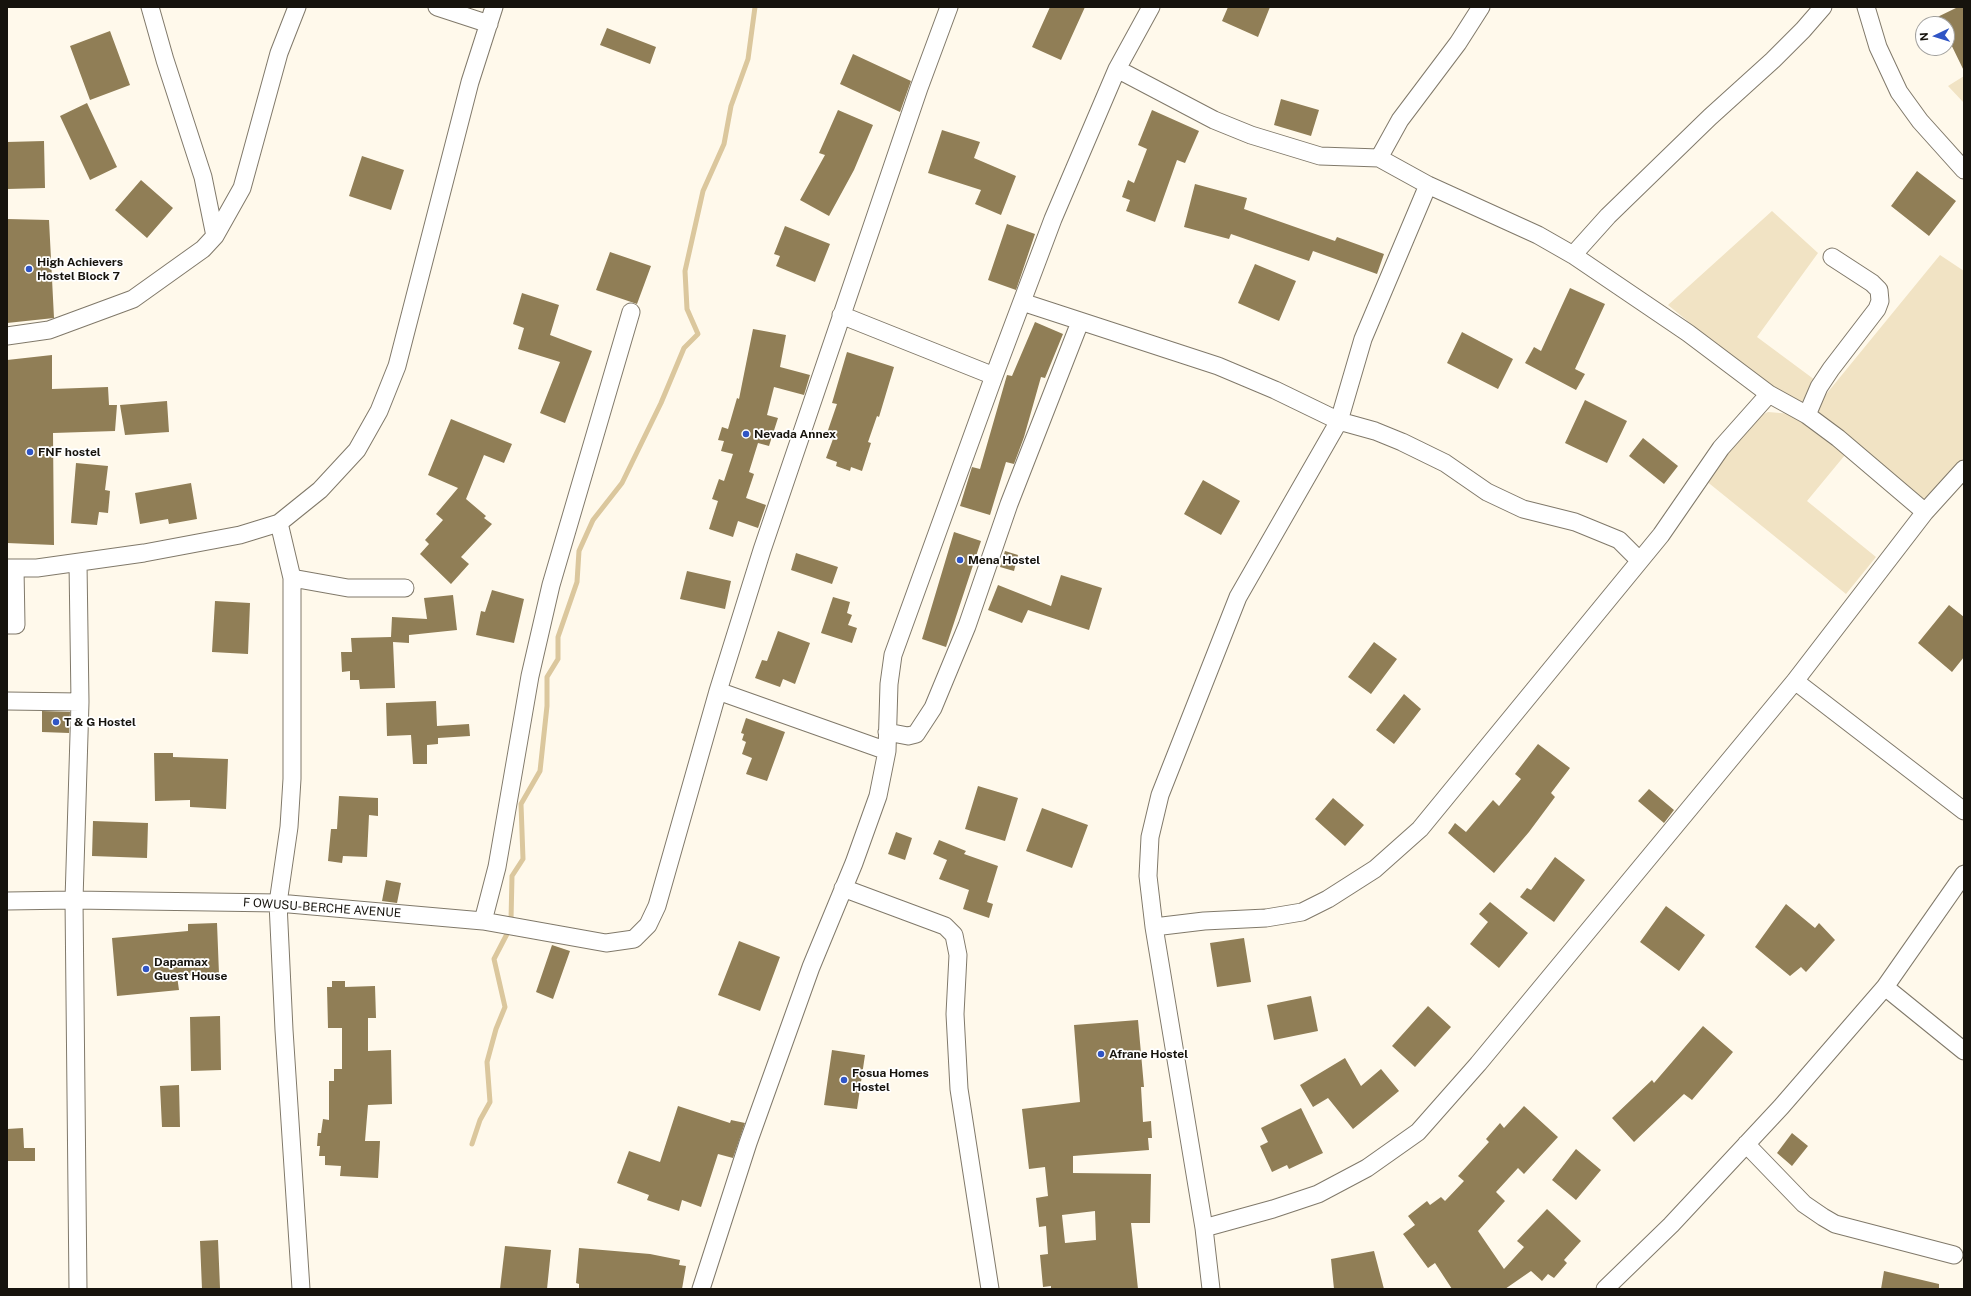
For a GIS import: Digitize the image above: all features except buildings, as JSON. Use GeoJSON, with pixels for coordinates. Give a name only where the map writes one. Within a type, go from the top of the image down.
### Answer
{"type":"FeatureCollection","features":[{"type":"Feature","properties":{"kind":"street"},"geometry":{"type":"LineString","coordinates":[[150,7],[165,60],[204,177],[215,236]]}},
{"type":"Feature","properties":{"kind":"street"},"geometry":{"type":"LineString","coordinates":[[7,336],[49,330],[133,299],[203,249],[215,236],[242,188],[279,53],[296,7]]}},
{"type":"Feature","properties":{"kind":"street"},"geometry":{"type":"LineString","coordinates":[[437,7],[489,24]]}},
{"type":"Feature","properties":{"kind":"street"},"geometry":{"type":"LineString","coordinates":[[7,625],[16,624],[11,568],[37,568],[78,563],[197,544],[240,535],[279,523],[320,490],[357,450],[379,411],[397,366],[470,82],[494,7]]}},
{"type":"Feature","properties":{"kind":"street"},"geometry":{"type":"LineString","coordinates":[[887,751],[718,691],[762,550],[841,315],[919,88],[949,7]]}},
{"type":"Feature","properties":{"kind":"street"},"geometry":{"type":"LineString","coordinates":[[701,1289],[751,1136],[811,967],[878,796],[887,751],[889,684],[893,655],[994,376],[1054,219],[1117,69],[1151,7]]}},
{"type":"Feature","properties":{"kind":"street"},"geometry":{"type":"LineString","coordinates":[[1379,158],[1400,120],[1458,43],[1481,7]]}},
{"type":"Feature","properties":{"kind":"street"},"geometry":{"type":"LineString","coordinates":[[1573,255],[1608,216],[1710,117],[1748,85],[1803,30],[1823,7]]}},
{"type":"Feature","properties":{"kind":"street"},"geometry":{"type":"LineString","coordinates":[[1866,7],[1878,47],[1899,92],[1920,121],[1964,170]]}},
{"type":"Feature","properties":{"kind":"street"},"geometry":{"type":"LineString","coordinates":[[1117,69],[1214,120],[1251,135],[1320,156],[1379,158],[1428,185],[1538,235],[1573,255],[1688,333],[1769,394],[1806,415],[1838,438],[1925,512]]}},
{"type":"Feature","properties":{"kind":"street"},"geometry":{"type":"LineString","coordinates":[[1211,1289],[1204,1228],[1154,927],[1148,876],[1150,838],[1160,795],[1238,597],[1339,421],[1363,339],[1428,185]]}},
{"type":"Feature","properties":{"kind":"street"},"geometry":{"type":"LineString","coordinates":[[1806,415],[1830,368],[1877,309],[1880,300],[1878,290],[1872,283],[1832,257]]}},
{"type":"Feature","properties":{"kind":"street"},"geometry":{"type":"LineString","coordinates":[[1022,302],[1218,366],[1275,390],[1339,421],[1375,431],[1402,442],[1445,463],[1488,492],[1523,509],[1575,522],[1619,540],[1640,560]]}},
{"type":"Feature","properties":{"kind":"street"},"geometry":{"type":"LineString","coordinates":[[483,921],[497,867],[530,676],[551,585],[631,312]]}},
{"type":"Feature","properties":{"kind":"street"},"geometry":{"type":"LineString","coordinates":[[841,315],[994,376]]}},
{"type":"Feature","properties":{"kind":"street"},"geometry":{"type":"LineString","coordinates":[[887,732],[908,736],[916,734],[933,708],[967,626],[1009,504],[1080,322]]}},
{"type":"Feature","properties":{"kind":"street"},"geometry":{"type":"LineString","coordinates":[[1154,927],[1204,921],[1266,918],[1302,912],[1328,899],[1375,869],[1420,828],[1661,535],[1721,448],[1769,394]]}},
{"type":"Feature","properties":{"kind":"street"},"geometry":{"type":"LineString","coordinates":[[1204,1228],[1273,1209],[1318,1194],[1367,1168],[1418,1132],[1478,1064],[1795,681],[1925,512],[1964,469]]}},
{"type":"Feature","properties":{"kind":"street"},"geometry":{"type":"LineString","coordinates":[[279,523],[292,578],[292,779],[289,827],[278,903],[284,1030],[301,1289]]}},
{"type":"Feature","properties":{"kind":"street"},"geometry":{"type":"LineString","coordinates":[[78,563],[80,702],[74,900],[78,1289]]}},
{"type":"Feature","properties":{"kind":"street"},"geometry":{"type":"LineString","coordinates":[[292,578],[348,588],[405,588]]}},
{"type":"Feature","properties":{"kind":"street"},"geometry":{"type":"LineString","coordinates":[[1795,681],[1964,812]]}},
{"type":"Feature","properties":{"kind":"street","name":"F OWUSU-BERCHE AVENUE"},"geometry":{"type":"LineString","coordinates":[[7,901],[74,900],[278,903],[483,921],[606,943],[634,939],[648,926],[658,906],[718,691]]}},
{"type":"Feature","properties":{"kind":"street"},"geometry":{"type":"LineString","coordinates":[[7,700],[80,702]]}},
{"type":"Feature","properties":{"kind":"street"},"geometry":{"type":"LineString","coordinates":[[1605,1289],[1671,1225],[1781,1107],[1885,987],[1964,874]]}},
{"type":"Feature","properties":{"kind":"street"},"geometry":{"type":"LineString","coordinates":[[843,888],[945,926],[954,935],[958,955],[955,1014],[959,1089],[990,1289]]}},
{"type":"Feature","properties":{"kind":"street"},"geometry":{"type":"LineString","coordinates":[[1885,987],[1964,1051]]}},
{"type":"Feature","properties":{"kind":"street"},"geometry":{"type":"LineString","coordinates":[[1746,1144],[1804,1204],[1835,1224],[1954,1255]]}},
{"type":"Feature","properties":{"kind":"shaded area"},"geometry":{"type":"Polygon","coordinates":[[[1964,76],[1964,103],[1948,86],[1964,76]]]}},
{"type":"Feature","properties":{"kind":"shaded area"},"geometry":{"type":"Polygon","coordinates":[[[1772,211],[1818,253],[1757,337],[1815,380],[1802,402],[1785,398],[1769,388],[1668,305],[1772,211]]]}},
{"type":"Feature","properties":{"kind":"shaded area"},"geometry":{"type":"Polygon","coordinates":[[[1940,255],[1964,271],[1964,458],[1920,504],[1814,409],[1940,255]]]}},
{"type":"Feature","properties":{"kind":"shaded area"},"geometry":{"type":"Polygon","coordinates":[[[1768,412],[1792,414],[1810,425],[1845,455],[1807,501],[1876,557],[1846,594],[1705,480],[1755,418],[1768,412]]]}},
{"type":"Feature","properties":{"kind":"waterway"},"geometry":{"type":"LineString","coordinates":[[511,920],[512,876],[523,859],[521,804],[540,771],[547,706],[547,677],[558,659],[558,637],[577,582],[579,551],[593,520],[622,483],[661,403],[684,348],[698,334],[687,309],[685,271],[703,191],[724,144],[731,106],[748,59],[755,7]]}},
{"type":"Feature","properties":{"kind":"waterway"},"geometry":{"type":"LineString","coordinates":[[472,1144],[480,1120],[490,1102],[487,1062],[496,1029],[505,1007],[494,959],[508,932]]}},
{"type":"Feature","properties":{"kind":"place","name":"High Achievers Hostel Block 7"},"geometry":{"type":"Point","coordinates":[29,269]}},
{"type":"Feature","properties":{"kind":"place","name":"Nevada Annex"},"geometry":{"type":"Point","coordinates":[746,434]}},
{"type":"Feature","properties":{"kind":"place","name":"FNF hostel"},"geometry":{"type":"Point","coordinates":[30,452]}},
{"type":"Feature","properties":{"kind":"place","name":"Mena Hostel"},"geometry":{"type":"Point","coordinates":[960,560]}},
{"type":"Feature","properties":{"kind":"place","name":"T & G Hostel"},"geometry":{"type":"Point","coordinates":[56,722]}},
{"type":"Feature","properties":{"kind":"place","name":"Dapamax Guest House"},"geometry":{"type":"Point","coordinates":[146,969]}},
{"type":"Feature","properties":{"kind":"place","name":"Afrane Hostel"},"geometry":{"type":"Point","coordinates":[1101,1054]}},
{"type":"Feature","properties":{"kind":"place","name":"Fosua Homes Hostel"},"geometry":{"type":"Point","coordinates":[844,1080]}}]}
